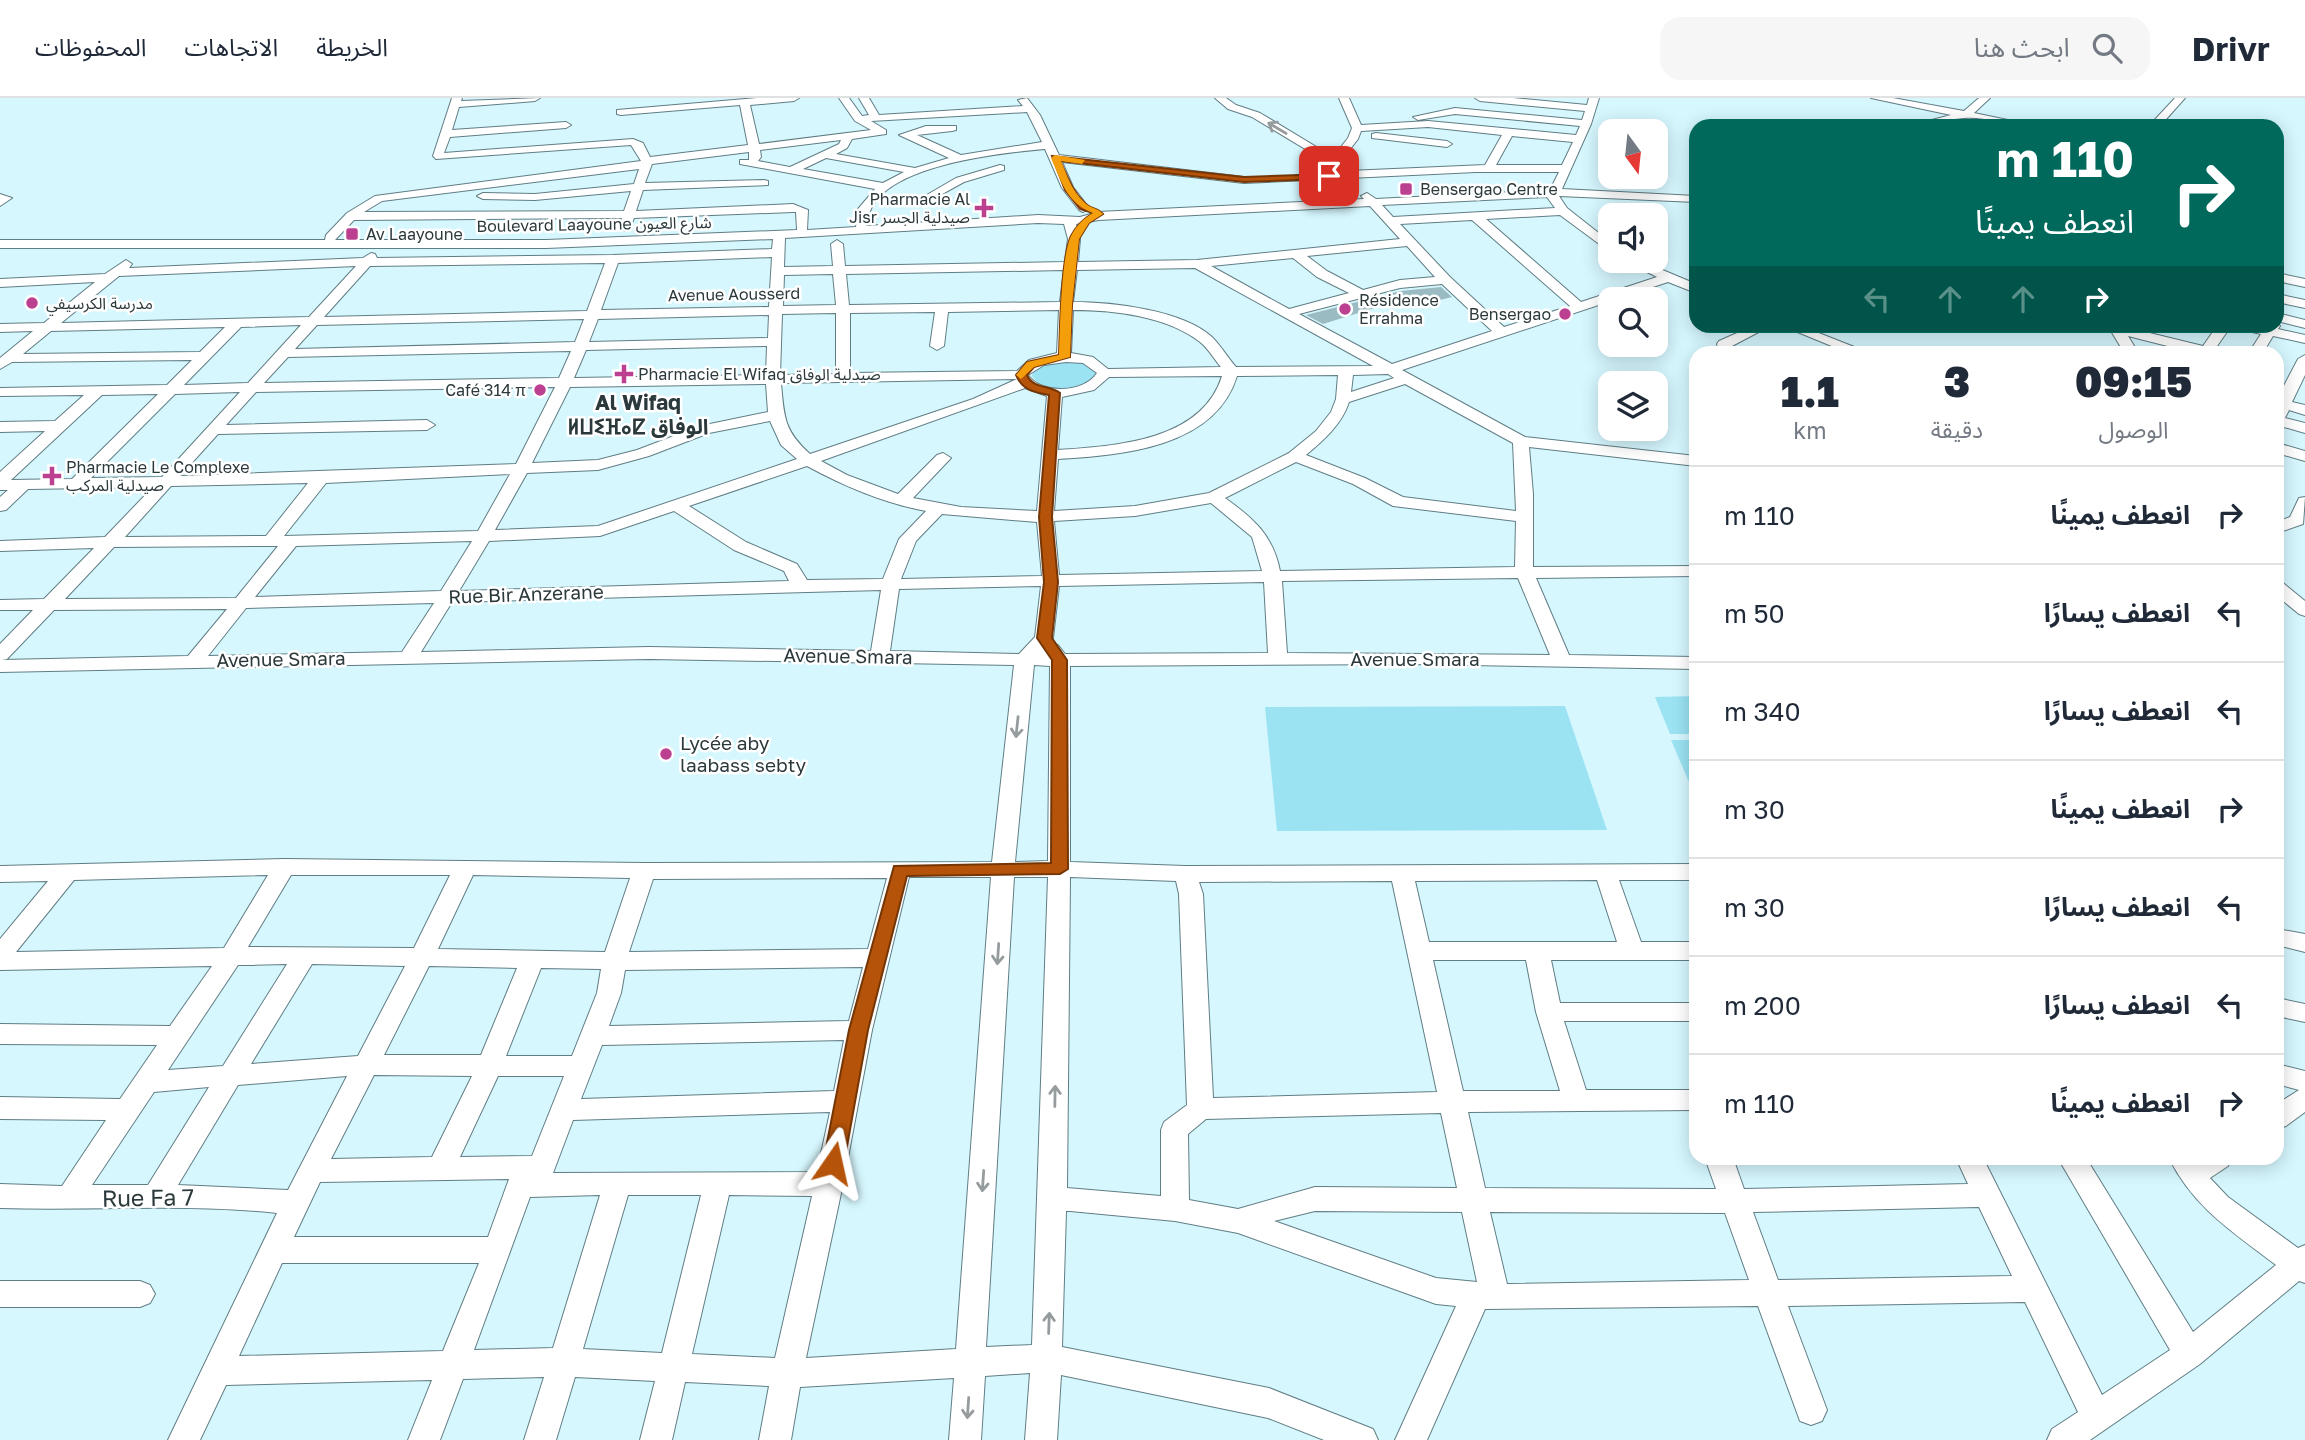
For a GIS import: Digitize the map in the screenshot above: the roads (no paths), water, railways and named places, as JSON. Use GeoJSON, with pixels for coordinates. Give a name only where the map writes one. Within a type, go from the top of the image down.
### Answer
{"type":"FeatureCollection","features":[{"type":"Feature","properties":{"kind":"street"},"geometry":{"type":"LineString","coordinates":[[535,98],[457,101],[438,156],[621,127],[699,102],[794,98]]}},
{"type":"Feature","properties":{"kind":"street"},"geometry":{"type":"LineString","coordinates":[[622,98],[621,127],[639,145],[647,163]]}},
{"type":"Feature","properties":{"kind":"street"},"geometry":{"type":"LineString","coordinates":[[844,98],[859,119],[882,132]]}},
{"type":"Feature","properties":{"kind":"street"},"geometry":{"type":"LineString","coordinates":[[864,98],[876,118]]}},
{"type":"Feature","properties":{"kind":"street"},"geometry":{"type":"LineString","coordinates":[[1021,98],[1038,122],[1078,214],[1066,305],[1064,357]]}},
{"type":"Feature","properties":{"kind":"street"},"geometry":{"type":"LineString","coordinates":[[1220,98],[1232,107],[1256,115],[1334,162],[1345,174]]}},
{"type":"Feature","properties":{"kind":"street"},"geometry":{"type":"LineString","coordinates":[[1345,98],[1356,131]]}},
{"type":"Feature","properties":{"kind":"street"},"geometry":{"type":"LineString","coordinates":[[1430,170],[1474,98]]}},
{"type":"Feature","properties":{"kind":"street"},"geometry":{"type":"LineString","coordinates":[[1480,98],[1586,103],[1586,124],[1553,197],[1563,211],[1598,238]]}},
{"type":"Feature","properties":{"kind":"street"},"geometry":{"type":"LineString","coordinates":[[1877,98],[1993,119]]}},
{"type":"Feature","properties":{"kind":"street"},"geometry":{"type":"LineString","coordinates":[[2160,119],[2180,98]]}},
{"type":"Feature","properties":{"kind":"street"},"geometry":{"type":"LineString","coordinates":[[1944,119],[1966,114],[1977,101]]}},
{"type":"Feature","properties":{"kind":"street"},"geometry":{"type":"LineString","coordinates":[[744,102],[756,157],[740,163],[884,187]]}},
{"type":"Feature","properties":{"kind":"street"},"geometry":{"type":"LineString","coordinates":[[859,119],[1031,109]]}},
{"type":"Feature","properties":{"kind":"street"},"geometry":{"type":"LineString","coordinates":[[1334,162],[1356,131],[1445,111],[1586,124]]}},
{"type":"Feature","properties":{"kind":"street"},"geometry":{"type":"LineString","coordinates":[[1024,123],[1038,122]]}},
{"type":"Feature","properties":{"kind":"street"},"geometry":{"type":"LineString","coordinates":[[445,134],[566,125]]}},
{"type":"Feature","properties":{"kind":"street"},"geometry":{"type":"LineString","coordinates":[[1388,125],[1456,127],[1579,139]]}},
{"type":"Feature","properties":{"kind":"street"},"geometry":{"type":"LineString","coordinates":[[904,135],[926,129],[968,127]]}},
{"type":"Feature","properties":{"kind":"street"},"geometry":{"type":"LineString","coordinates":[[1356,131],[1447,144]]}},
{"type":"Feature","properties":{"kind":"street"},"geometry":{"type":"LineString","coordinates":[[330,238],[351,216],[379,198],[691,156],[882,132],[923,140],[958,158]]}},
{"type":"Feature","properties":{"kind":"street"},"geometry":{"type":"LineString","coordinates":[[1488,169],[1509,132]]}},
{"type":"Feature","properties":{"kind":"street"},"geometry":{"type":"LineString","coordinates":[[755,210],[759,188],[764,183],[842,146],[847,140],[844,137]]}},
{"type":"Feature","properties":{"kind":"street"},"geometry":{"type":"LineString","coordinates":[[861,225],[864,208],[884,187],[919,170],[958,158],[1049,145]]}},
{"type":"Feature","properties":{"kind":"street"},"geometry":{"type":"LineString","coordinates":[[825,155],[919,170],[960,180]]}},
{"type":"Feature","properties":{"kind":"street"},"geometry":{"type":"LineString","coordinates":[[691,156],[690,166],[713,165]]}},
{"type":"Feature","properties":{"kind":"street"},"geometry":{"type":"LineString","coordinates":[[1055,158],[1244,180],[1303,179],[1430,170],[1565,169]]}},
{"type":"Feature","properties":{"kind":"street"},"geometry":{"type":"LineString","coordinates":[[620,239],[647,163]]}},
{"type":"Feature","properties":{"kind":"street"},"geometry":{"type":"LineString","coordinates":[[931,196],[960,180],[1000,168]]}},
{"type":"Feature","properties":{"kind":"street"},"geometry":{"type":"LineString","coordinates":[[521,218],[536,197],[545,176]]}},
{"type":"Feature","properties":{"kind":"street"},"geometry":{"type":"LineString","coordinates":[[439,190],[478,196],[536,197],[639,187],[764,183]]}},
{"type":"Feature","properties":{"kind":"street","name":"Boulevard Laayoune شارع العيون"},"geometry":{"type":"LineString","coordinates":[[620,239],[1558,189],[1689,197]]}},
{"type":"Feature","properties":{"kind":"street"},"geometry":{"type":"LineString","coordinates":[[0,197],[6,198],[0,203]]}},
{"type":"Feature","properties":{"kind":"street"},"geometry":{"type":"LineString","coordinates":[[1369,199],[1445,280],[1502,332]]}},
{"type":"Feature","properties":{"kind":"street"},"geometry":{"type":"LineString","coordinates":[[351,216],[521,218],[798,208],[802,210],[802,228]]}},
{"type":"Feature","properties":{"kind":"street"},"geometry":{"type":"LineString","coordinates":[[1390,221],[1563,211]]}},
{"type":"Feature","properties":{"kind":"street","name":"Boulevard Laayoune شارع العيون"},"geometry":{"type":"LineString","coordinates":[[0,239],[620,239],[779,235],[1078,214]]}},
{"type":"Feature","properties":{"kind":"street"},"geometry":{"type":"LineString","coordinates":[[1475,216],[1579,307]]}},
{"type":"Feature","properties":{"kind":"street"},"geometry":{"type":"LineString","coordinates":[[779,235],[774,379],[776,415],[787,442],[807,460],[841,478],[901,501],[982,514],[1045,517],[1135,511],[1214,497],[1295,456],[1321,434],[1338,413],[1343,399],[1346,370]]}},
{"type":"Feature","properties":{"kind":"street","name":"Boulevard Laayoune شارع العيون"},"geometry":{"type":"LineString","coordinates":[[0,244],[330,238],[387,241]]}},
{"type":"Feature","properties":{"kind":"street"},"geometry":{"type":"LineString","coordinates":[[4,362],[154,241]]}},
{"type":"Feature","properties":{"kind":"street"},"geometry":{"type":"LineString","coordinates":[[0,655],[168,480],[387,241]]}},
{"type":"Feature","properties":{"kind":"street"},"geometry":{"type":"LineString","coordinates":[[778,271],[1197,264],[1410,242]]}},
{"type":"Feature","properties":{"kind":"street"},"geometry":{"type":"LineString","coordinates":[[837,244],[843,309],[843,377]]}},
{"type":"Feature","properties":{"kind":"street"},"geometry":{"type":"LineString","coordinates":[[0,283],[367,262],[613,259],[778,253]]}},
{"type":"Feature","properties":{"kind":"street"},"geometry":{"type":"LineString","coordinates":[[1296,254],[1322,274],[1359,293]]}},
{"type":"Feature","properties":{"kind":"street"},"geometry":{"type":"LineString","coordinates":[[409,656],[447,597],[521,470],[565,381],[613,259]]}},
{"type":"Feature","properties":{"kind":"street"},"geometry":{"type":"LineString","coordinates":[[1197,264],[1521,441],[1689,460]]}},
{"type":"Feature","properties":{"kind":"street"},"geometry":{"type":"LineString","coordinates":[[1656,273],[1689,286]]}},
{"type":"Feature","properties":{"kind":"street"},"geometry":{"type":"LineString","coordinates":[[2284,276],[2305,280]]}},
{"type":"Feature","properties":{"kind":"street"},"geometry":{"type":"LineString","coordinates":[[1104,373],[1389,370],[1666,278]]}},
{"type":"Feature","properties":{"kind":"street"},"geometry":{"type":"LineString","coordinates":[[1288,313],[1400,284],[1445,280]]}},
{"type":"Feature","properties":{"kind":"street"},"geometry":{"type":"LineString","coordinates":[[2284,299],[2305,304]]}},
{"type":"Feature","properties":{"kind":"street","name":"Avenue Aousserd"},"geometry":{"type":"LineString","coordinates":[[0,328],[313,321],[450,334],[592,315],[1066,305],[1129,311],[1188,328],[1207,340],[1231,371]]}},
{"type":"Feature","properties":{"kind":"street"},"geometry":{"type":"LineString","coordinates":[[937,346],[942,308]]}},
{"type":"Feature","properties":{"kind":"street"},"geometry":{"type":"LineString","coordinates":[[78,482],[173,390],[237,323]]}},
{"type":"Feature","properties":{"kind":"street"},"geometry":{"type":"LineString","coordinates":[[2284,323],[2305,324]]}},
{"type":"Feature","properties":{"kind":"street"},"geometry":{"type":"LineString","coordinates":[[2284,327],[2305,339]]}},
{"type":"Feature","properties":{"kind":"street"},"geometry":{"type":"LineString","coordinates":[[1730,346],[1751,333]]}},
{"type":"Feature","properties":{"kind":"street"},"geometry":{"type":"LineString","coordinates":[[1809,333],[1844,346]]}},
{"type":"Feature","properties":{"kind":"street"},"geometry":{"type":"LineString","coordinates":[[2136,333],[2185,346]]}},
{"type":"Feature","properties":{"kind":"street"},"geometry":{"type":"LineString","coordinates":[[2163,341],[2168,333]]}},
{"type":"Feature","properties":{"kind":"street"},"geometry":{"type":"LineString","coordinates":[[284,353],[450,334],[578,346],[775,342]]}},
{"type":"Feature","properties":{"kind":"street"},"geometry":{"type":"LineString","coordinates":[[4,362],[204,356]]}},
{"type":"Feature","properties":{"kind":"street"},"geometry":{"type":"LineString","coordinates":[[0,546],[481,537],[600,531],[978,402],[1023,379],[1030,364],[1064,357],[1087,360],[1101,368],[1104,373]]}},
{"type":"Feature","properties":{"kind":"street"},"geometry":{"type":"LineString","coordinates":[[2284,399],[2305,359]]}},
{"type":"Feature","properties":{"kind":"street"},"geometry":{"type":"LineString","coordinates":[[1050,455],[1132,447],[1188,426],[1209,413],[1220,400],[1230,384],[1231,371]]}},
{"type":"Feature","properties":{"kind":"street"},"geometry":{"type":"LineString","coordinates":[[0,392],[843,377],[1023,379],[1037,389],[1055,393],[1084,390],[1095,385],[1104,373]]}},
{"type":"Feature","properties":{"kind":"street"},"geometry":{"type":"LineString","coordinates":[[1343,399],[1405,379]]}},
{"type":"Feature","properties":{"kind":"street"},"geometry":{"type":"LineString","coordinates":[[0,483],[97,391]]}},
{"type":"Feature","properties":{"kind":"street"},"geometry":{"type":"LineString","coordinates":[[965,1440],[1003,869],[1021,676],[1026,659],[1044,638],[1051,582],[1045,517],[1055,393]]}},
{"type":"Feature","properties":{"kind":"street"},"geometry":{"type":"LineString","coordinates":[[2284,412],[2305,410]]}},
{"type":"Feature","properties":{"kind":"street"},"geometry":{"type":"LineString","coordinates":[[0,483],[321,478],[521,470],[616,462],[705,429],[776,415]]}},
{"type":"Feature","properties":{"kind":"street"},"geometry":{"type":"LineString","coordinates":[[2284,416],[2305,428]]}},
{"type":"Feature","properties":{"kind":"street"},"geometry":{"type":"LineString","coordinates":[[211,430],[427,425]]}},
{"type":"Feature","properties":{"kind":"street"},"geometry":{"type":"LineString","coordinates":[[0,428],[58,426]]}},
{"type":"Feature","properties":{"kind":"street"},"geometry":{"type":"LineString","coordinates":[[1521,441],[1524,571],[1562,660]]}},
{"type":"Feature","properties":{"kind":"street"},"geometry":{"type":"LineString","coordinates":[[2284,450],[2305,456]]}},
{"type":"Feature","properties":{"kind":"street"},"geometry":{"type":"LineString","coordinates":[[1295,456],[1359,481],[1399,502],[1524,517]]}},
{"type":"Feature","properties":{"kind":"street"},"geometry":{"type":"LineString","coordinates":[[901,501],[943,458]]}},
{"type":"Feature","properties":{"kind":"street"},"geometry":{"type":"LineString","coordinates":[[271,541],[321,478]]}},
{"type":"Feature","properties":{"kind":"street"},"geometry":{"type":"LineString","coordinates":[[0,506],[24,484]]}},
{"type":"Feature","properties":{"kind":"street"},"geometry":{"type":"LineString","coordinates":[[1214,497],[1262,538],[1272,576],[1278,660]]}},
{"type":"Feature","properties":{"kind":"street"},"geometry":{"type":"LineString","coordinates":[[2301,522],[2305,502]]}},
{"type":"Feature","properties":{"kind":"street"},"geometry":{"type":"LineString","coordinates":[[676,505],[740,546],[791,568],[801,586]]}},
{"type":"Feature","properties":{"kind":"street"},"geometry":{"type":"LineString","coordinates":[[880,656],[898,562],[909,538],[939,507]]}},
{"type":"Feature","properties":{"kind":"street"},"geometry":{"type":"LineString","coordinates":[[2284,516],[2301,522]]}},
{"type":"Feature","properties":{"kind":"street"},"geometry":{"type":"LineString","coordinates":[[2284,526],[2301,522]]}},
{"type":"Feature","properties":{"kind":"street"},"geometry":{"type":"LineString","coordinates":[[194,661],[291,541]]}},
{"type":"Feature","properties":{"kind":"street","name":"Rue Bir Anzerane"},"geometry":{"type":"LineString","coordinates":[[0,604],[240,603],[801,586],[1524,571],[1689,571]]}},
{"type":"Feature","properties":{"kind":"street"},"geometry":{"type":"LineString","coordinates":[[2284,593],[2305,610]]}},
{"type":"Feature","properties":{"kind":"street"},"geometry":{"type":"LineString","coordinates":[[1041,1440],[1048,1358],[1060,869],[1060,660],[1044,638]]}},
{"type":"Feature","properties":{"kind":"street","name":"Avenue Smara"},"geometry":{"type":"LineString","coordinates":[[0,666],[649,653],[1060,660],[1562,660],[1689,663]]}},
{"type":"Feature","properties":{"kind":"street"},"geometry":{"type":"LineString","coordinates":[[68,1199],[179,1036],[284,867]]}},
{"type":"Feature","properties":{"kind":"street"},"geometry":{"type":"LineString","coordinates":[[0,874],[284,867],[644,871],[1060,869],[1185,874],[1689,872]]}},
{"type":"Feature","properties":{"kind":"street"},"geometry":{"type":"LineString","coordinates":[[184,1440],[311,1171],[422,957],[465,867]]}},
{"type":"Feature","properties":{"kind":"street"},"geometry":{"type":"LineString","coordinates":[[775,1440],[859,1030],[900,870]]}},
{"type":"Feature","properties":{"kind":"street"},"geometry":{"type":"LineString","coordinates":[[424,1440],[498,1250],[564,1110],[609,993],[614,961],[644,871]]}},
{"type":"Feature","properties":{"kind":"street"},"geometry":{"type":"LineString","coordinates":[[0,955],[68,872]]}},
{"type":"Feature","properties":{"kind":"street"},"geometry":{"type":"LineString","coordinates":[[1402,872],[1476,1200],[1486,1296],[1411,1440]]}},
{"type":"Feature","properties":{"kind":"street"},"geometry":{"type":"LineString","coordinates":[[1605,872],[1632,951]]}},
{"type":"Feature","properties":{"kind":"street"},"geometry":{"type":"LineString","coordinates":[[1185,874],[1191,894],[1200,1109]]}},
{"type":"Feature","properties":{"kind":"street"},"geometry":{"type":"LineString","coordinates":[[2284,938],[2305,943]]}},
{"type":"Feature","properties":{"kind":"street"},"geometry":{"type":"LineString","coordinates":[[1419,951],[1689,951]]}},
{"type":"Feature","properties":{"kind":"street"},"geometry":{"type":"LineString","coordinates":[[1537,952],[1549,1012],[1576,1101]]}},
{"type":"Feature","properties":{"kind":"street"},"geometry":{"type":"LineString","coordinates":[[156,1196],[305,955]]}},
{"type":"Feature","properties":{"kind":"street"},"geometry":{"type":"LineString","coordinates":[[0,961],[305,955],[614,961],[877,958]]}},
{"type":"Feature","properties":{"kind":"street"},"geometry":{"type":"LineString","coordinates":[[441,1168],[489,1066],[532,960]]}},
{"type":"Feature","properties":{"kind":"street"},"geometry":{"type":"LineString","coordinates":[[2284,1008],[2305,1013]]}},
{"type":"Feature","properties":{"kind":"street"},"geometry":{"type":"LineString","coordinates":[[1549,1012],[1689,1012]]}},
{"type":"Feature","properties":{"kind":"street"},"geometry":{"type":"LineString","coordinates":[[591,1036],[859,1030]]}},
{"type":"Feature","properties":{"kind":"street"},"geometry":{"type":"LineString","coordinates":[[0,1034],[179,1036]]}},
{"type":"Feature","properties":{"kind":"street"},"geometry":{"type":"LineString","coordinates":[[148,1082],[365,1065],[580,1066]]}},
{"type":"Feature","properties":{"kind":"street"},"geometry":{"type":"LineString","coordinates":[[2284,1076],[2305,1081]]}},
{"type":"Feature","properties":{"kind":"street"},"geometry":{"type":"LineString","coordinates":[[2284,1113],[2305,1098]]}},
{"type":"Feature","properties":{"kind":"street"},"geometry":{"type":"LineString","coordinates":[[1175,1209],[1174,1130],[1200,1109],[1454,1102],[1689,1100]]}},
{"type":"Feature","properties":{"kind":"street"},"geometry":{"type":"LineString","coordinates":[[564,1110],[845,1101]]}},
{"type":"Feature","properties":{"kind":"street"},"geometry":{"type":"LineString","coordinates":[[0,1108],[128,1110]]}},
{"type":"Feature","properties":{"kind":"street"},"geometry":{"type":"LineString","coordinates":[[1722,1165],[1811,1410]]}},
{"type":"Feature","properties":{"kind":"street"},"geometry":{"type":"LineString","coordinates":[[1973,1165],[2096,1416]]}},
{"type":"Feature","properties":{"kind":"street"},"geometry":{"type":"LineString","coordinates":[[2075,1165],[2189,1353]]}},
{"type":"Feature","properties":{"kind":"street"},"geometry":{"type":"LineString","coordinates":[[2063,1440],[2189,1353],[2302,1264],[2218,1205],[2188,1167]]}},
{"type":"Feature","properties":{"kind":"street"},"geometry":{"type":"LineString","coordinates":[[311,1171],[441,1168],[618,1183],[829,1184]]}},
{"type":"Feature","properties":{"kind":"street"},"geometry":{"type":"LineString","coordinates":[[540,1440],[618,1183]]}},
{"type":"Feature","properties":{"kind":"street"},"geometry":{"type":"LineString","coordinates":[[656,1440],[718,1183]]}},
{"type":"Feature","properties":{"kind":"street"},"geometry":{"type":"LineString","coordinates":[[1238,1221],[1315,1199],[1735,1201],[1988,1195]]}},
{"type":"Feature","properties":{"kind":"street","name":"Rue Fa 7"},"geometry":{"type":"LineString","coordinates":[[0,1196],[68,1199],[251,1197],[296,1203]]}},
{"type":"Feature","properties":{"kind":"street"},"geometry":{"type":"LineString","coordinates":[[1053,1200],[1070,1199],[1175,1209],[1238,1221],[1436,1291],[1486,1296],[2035,1289]]}},
{"type":"Feature","properties":{"kind":"street"},"geometry":{"type":"LineString","coordinates":[[274,1250],[498,1250]]}},
{"type":"Feature","properties":{"kind":"street"},"geometry":{"type":"LineString","coordinates":[[0,1294],[140,1294]]}},
{"type":"Feature","properties":{"kind":"street"},"geometry":{"type":"LineString","coordinates":[[217,1371],[564,1362],[787,1373],[1048,1358],[1269,1403],[1362,1440]]}},
{"type":"Feature","properties":{"kind":"place","name":"Bensergao Centre"},"geometry":{"type":"Point","coordinates":[1406,189]}},
{"type":"Feature","properties":{"kind":"place","name":"Pharmacie Al Jisr صيدلية الجسر"},"geometry":{"type":"Point","coordinates":[984,208]}},
{"type":"Feature","properties":{"kind":"place","name":"Av Laayoune"},"geometry":{"type":"Point","coordinates":[352,234]}},
{"type":"Feature","properties":{"kind":"place","name":"مدرسة الكرسيفي"},"geometry":{"type":"Point","coordinates":[32,303]}},
{"type":"Feature","properties":{"kind":"place","name":"Résidence Errahma"},"geometry":{"type":"Point","coordinates":[1345,309]}},
{"type":"Feature","properties":{"kind":"place","name":"Bensergao"},"geometry":{"type":"Point","coordinates":[1565,314]}},
{"type":"Feature","properties":{"kind":"place","name":"Pharmacie El Wifaq صيدلية الوفاق"},"geometry":{"type":"Point","coordinates":[624,374]}},
{"type":"Feature","properties":{"kind":"place","name":"Café 314 π"},"geometry":{"type":"Point","coordinates":[540,390]}},
{"type":"Feature","properties":{"kind":"place","name":"Pharmacie Le Complexe صيدلية المركب"},"geometry":{"type":"Point","coordinates":[52,476]}},
{"type":"Feature","properties":{"kind":"place","name":"Lycée aby laabass sebty"},"geometry":{"type":"Point","coordinates":[666,754]}},
{"type":"Feature","properties":{"kind":"district","name":"Al Wifaq ⵍⵡⵉⴼⴰⵇ الوفاق"},"geometry":{"type":"Point","coordinates":[638,415]}}]}
